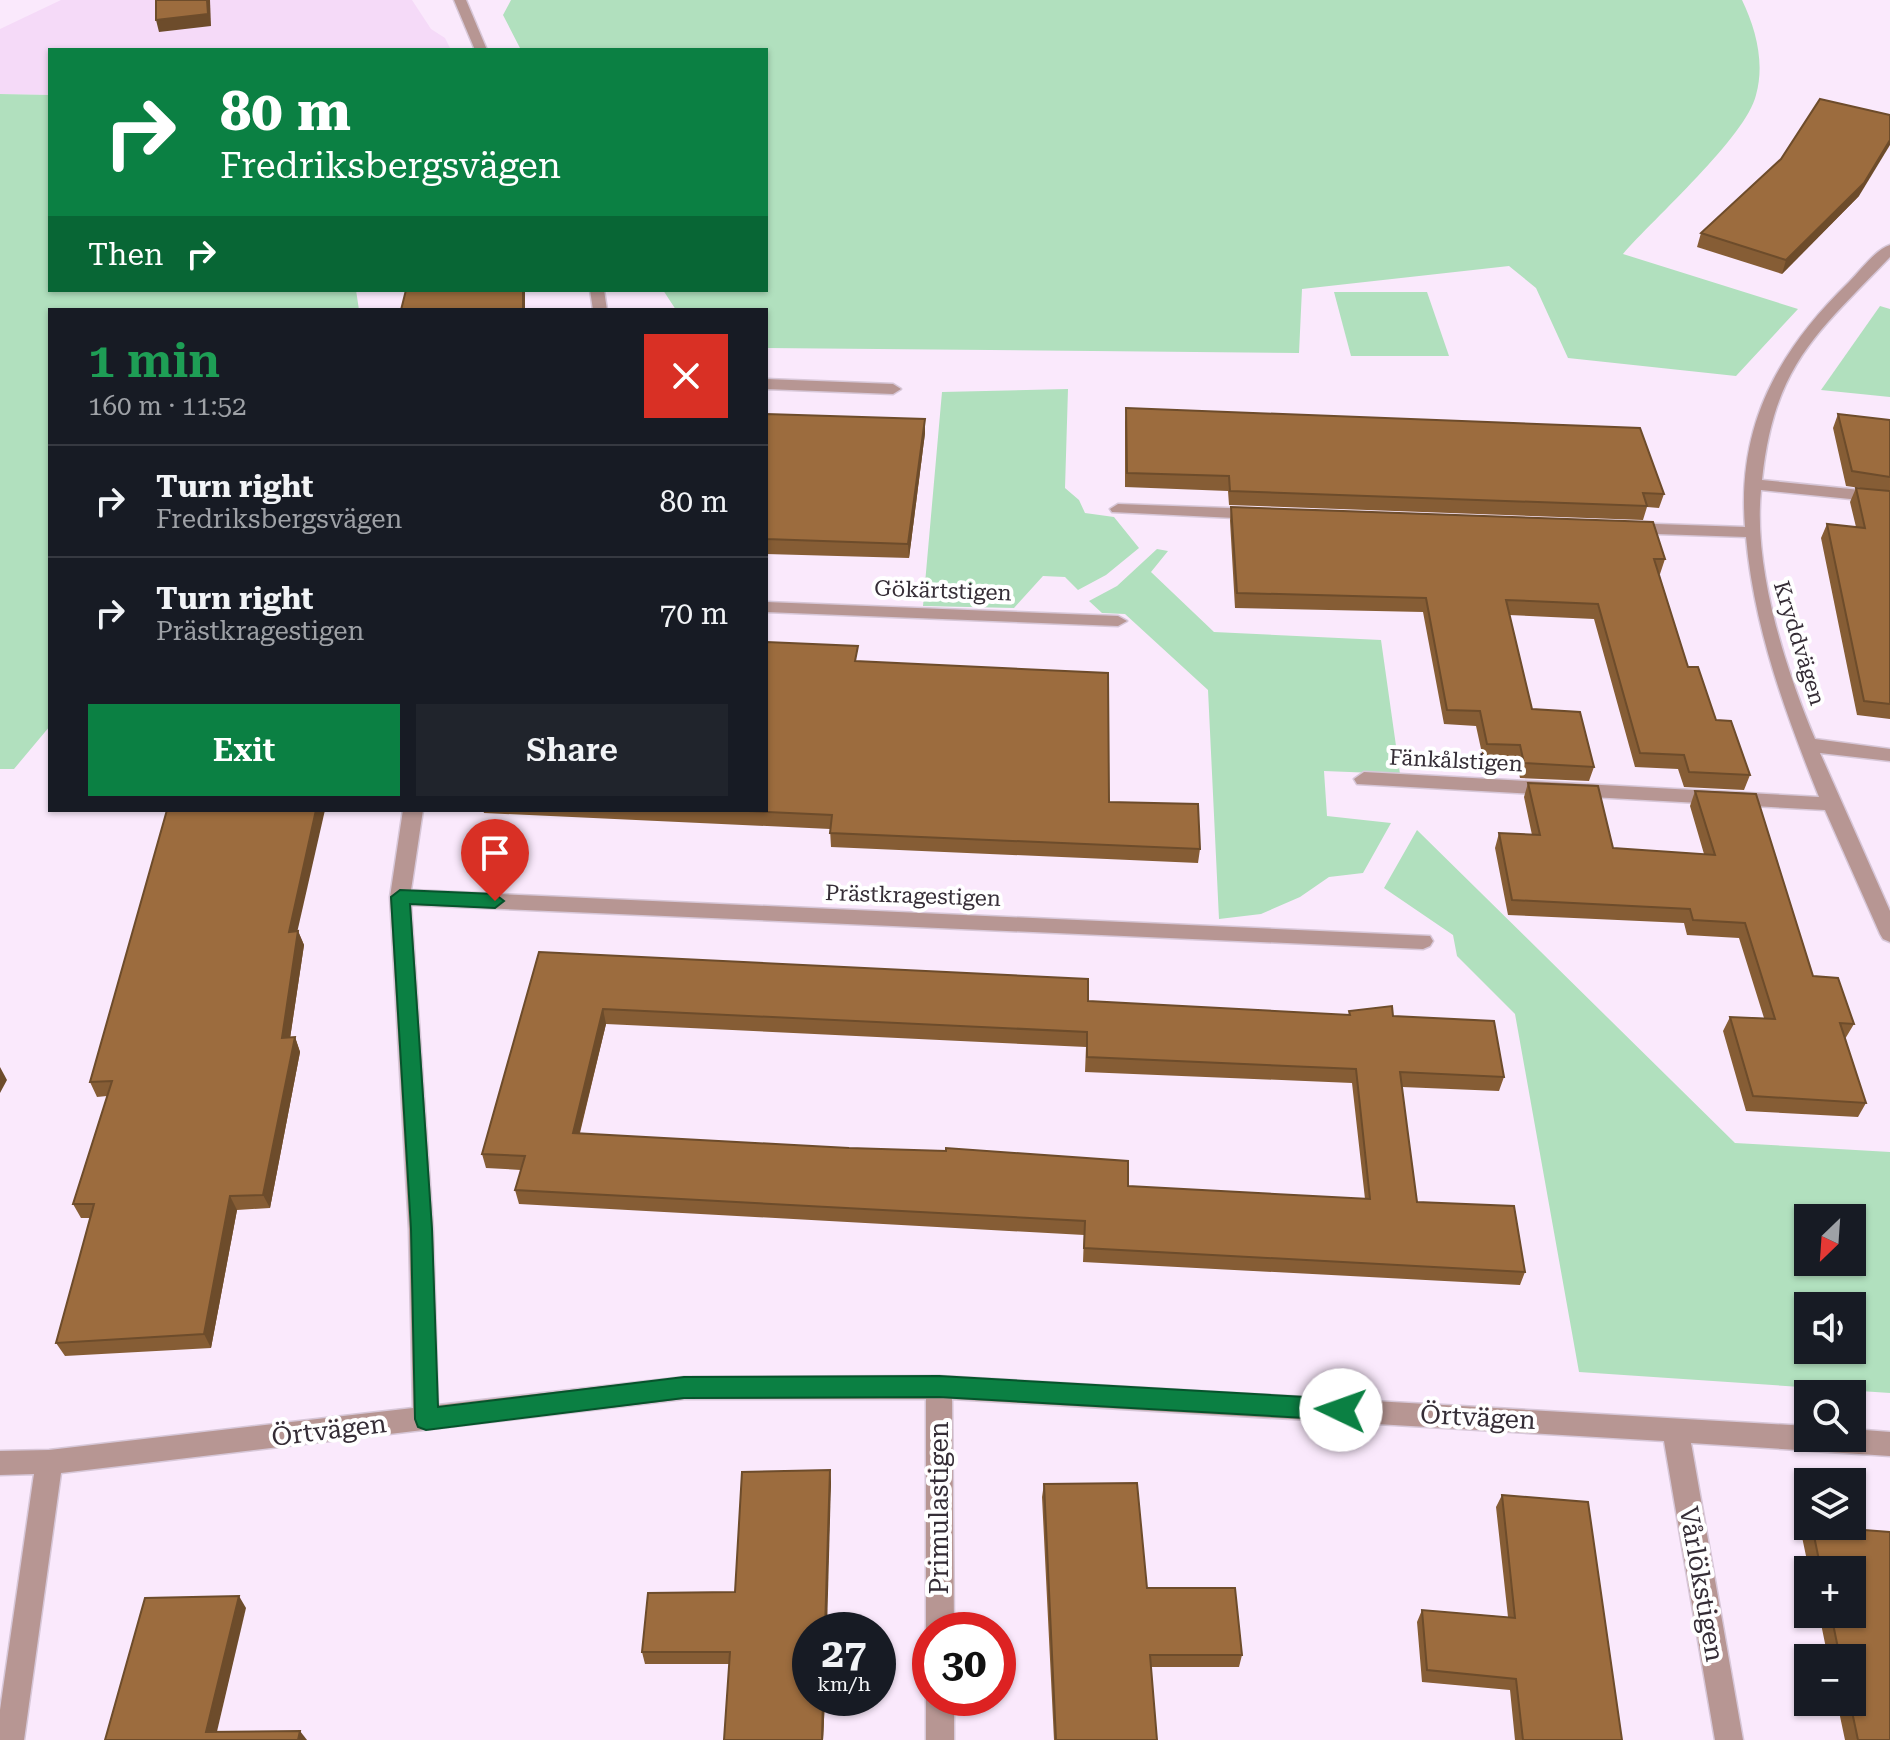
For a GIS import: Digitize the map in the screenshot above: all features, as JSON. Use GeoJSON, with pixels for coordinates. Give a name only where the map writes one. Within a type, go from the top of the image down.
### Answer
{"type":"FeatureCollection","features":[{"type":"Feature","properties":{"kind":"street"},"geometry":{"type":"LineString","coordinates":[[460,0],[480,48]]}},
{"type":"Feature","properties":{"kind":"street","name":"Kryddvägen"},"geometry":{"type":"LineString","coordinates":[[1890,249],[1805,338],[1784,368],[1758,444],[1751,532],[1761,601],[1779,666],[1832,804],[1890,934]]}},
{"type":"Feature","properties":{"kind":"street"},"geometry":{"type":"LineString","coordinates":[[768,384],[893,389]]}},
{"type":"Feature","properties":{"kind":"street"},"geometry":{"type":"LineString","coordinates":[[1753,484],[1890,498]]}},
{"type":"Feature","properties":{"kind":"street"},"geometry":{"type":"LineString","coordinates":[[1118,509],[1276,515]]}},
{"type":"Feature","properties":{"kind":"street"},"geometry":{"type":"LineString","coordinates":[[1608,527],[1751,532]]}},
{"type":"Feature","properties":{"kind":"street","name":"Gökärtstigen"},"geometry":{"type":"LineString","coordinates":[[768,607],[1118,621]]}},
{"type":"Feature","properties":{"kind":"street"},"geometry":{"type":"LineString","coordinates":[[1809,745],[1890,755]]}},
{"type":"Feature","properties":{"kind":"street","name":"Fänkålstigen"},"geometry":{"type":"LineString","coordinates":[[1364,779],[1832,804]]}},
{"type":"Feature","properties":{"kind":"street"},"geometry":{"type":"LineString","coordinates":[[413,812],[400,897],[421,1229],[426,1419]]}},
{"type":"Feature","properties":{"kind":"street","name":"Prästkragestigen"},"geometry":{"type":"LineString","coordinates":[[400,897],[1423,941]]}},
{"type":"Feature","properties":{"kind":"street","name":"Örtvägen"},"geometry":{"type":"LineString","coordinates":[[0,1463],[49,1462],[684,1388],[939,1387],[1794,1437]]}},
{"type":"Feature","properties":{"kind":"street","name":"Primulastigen"},"geometry":{"type":"LineString","coordinates":[[939,1387],[940,1612]]}},
{"type":"Feature","properties":{"kind":"street","name":"Vårlökstigen"},"geometry":{"type":"LineString","coordinates":[[1675,1428],[1729,1740]]}},
{"type":"Feature","properties":{"kind":"street","name":"Örtvägen"},"geometry":{"type":"LineString","coordinates":[[1866,1442],[1890,1444]]}},
{"type":"Feature","properties":{"kind":"street"},"geometry":{"type":"LineString","coordinates":[[10,1740],[49,1462]]}},
{"type":"Feature","properties":{"kind":"street"},"geometry":{"type":"LineString","coordinates":[[940,1716],[940,1740]]}},
{"type":"Feature","properties":{"kind":"shaded area"},"geometry":{"type":"Polygon","coordinates":[[[61,0],[412,0],[431,29],[445,38],[450,48],[48,48],[48,95],[0,94],[0,29],[61,0]]]}},
{"type":"Feature","properties":{"kind":"green space"},"geometry":{"type":"Polygon","coordinates":[[[511,0],[1742,0],[1755,34],[1760,71],[1749,112],[1718,154],[1623,254],[1798,309],[1736,376],[1568,358],[1536,288],[1509,266],[1302,289],[1299,353],[768,348],[768,308],[675,308],[664,292],[768,292],[768,48],[520,48],[503,15],[511,0]]]}},
{"type":"Feature","properties":{"kind":"green space"},"geometry":{"type":"Polygon","coordinates":[[[0,94],[48,95],[48,292],[356,292],[359,308],[48,308],[48,728],[14,769],[0,769],[0,94]]]}},
{"type":"Feature","properties":{"kind":"green space"},"geometry":{"type":"Polygon","coordinates":[[[1334,292],[1427,292],[1449,356],[1351,356],[1334,292]]]}},
{"type":"Feature","properties":{"kind":"green space"},"geometry":{"type":"Polygon","coordinates":[[[1880,306],[1890,309],[1890,397],[1821,390],[1880,306]]]}},
{"type":"Feature","properties":{"kind":"green space"},"geometry":{"type":"Polygon","coordinates":[[[1068,389],[1065,488],[1079,500],[1085,513],[1114,517],[1139,548],[1106,575],[1078,590],[1065,577],[1043,576],[1014,608],[923,606],[942,392],[1068,389]]]}},
{"type":"Feature","properties":{"kind":"green space"},"geometry":{"type":"Polygon","coordinates":[[[1157,549],[1168,551],[1151,572],[1214,632],[1381,640],[1400,774],[1324,771],[1327,816],[1391,823],[1363,873],[1329,877],[1300,897],[1261,914],[1219,919],[1208,690],[1125,614],[1102,613],[1089,601],[1117,586],[1157,549]]]}},
{"type":"Feature","properties":{"kind":"green space"},"geometry":{"type":"Polygon","coordinates":[[[1417,830],[1735,1143],[1890,1152],[1890,1393],[1866,1391],[1866,1380],[1794,1380],[1794,1387],[1579,1372],[1515,1014],[1457,956],[1453,935],[1384,888],[1417,830]]]}},
{"type":"Feature","properties":{"kind":"building"},"geometry":{"type":"Polygon","coordinates":[[[156,0],[207,0],[208,14],[156,20],[156,0]]]}},
{"type":"Feature","properties":{"kind":"building"},"geometry":{"type":"Polygon","coordinates":[[[1820,99],[1890,115],[1890,140],[1864,183],[1786,260],[1701,233],[1781,159],[1820,99]]]}},
{"type":"Feature","properties":{"kind":"building"},"geometry":{"type":"Polygon","coordinates":[[[406,292],[523,292],[523,308],[402,308],[406,292]]]}},
{"type":"Feature","properties":{"kind":"building"},"geometry":{"type":"Polygon","coordinates":[[[1126,408],[1640,428],[1664,494],[1643,493],[1647,506],[1230,491],[1229,476],[1127,473],[1126,408]]]}},
{"type":"Feature","properties":{"kind":"building"},"geometry":{"type":"Polygon","coordinates":[[[768,414],[925,419],[908,544],[768,539],[768,414]]]}},
{"type":"Feature","properties":{"kind":"building"},"geometry":{"type":"Polygon","coordinates":[[[1838,414],[1890,420],[1890,477],[1852,471],[1838,414]]]}},
{"type":"Feature","properties":{"kind":"building"},"geometry":{"type":"Polygon","coordinates":[[[1856,488],[1890,491],[1890,704],[1864,701],[1827,524],[1865,528],[1856,488]]]}},
{"type":"Feature","properties":{"kind":"building"},"geometry":{"type":"Polygon","coordinates":[[[1231,507],[1653,522],[1665,559],[1654,559],[1688,667],[1698,667],[1716,720],[1731,721],[1750,775],[1689,772],[1684,755],[1640,753],[1598,604],[1506,600],[1532,709],[1580,712],[1594,767],[1524,763],[1520,745],[1487,744],[1480,711],[1447,710],[1426,598],[1237,593],[1231,507]]]}},
{"type":"Feature","properties":{"kind":"building"},"geometry":{"type":"Polygon","coordinates":[[[768,642],[858,646],[855,661],[1108,673],[1109,802],[1198,804],[1200,849],[830,833],[832,815],[768,812],[768,642]]]}},
{"type":"Feature","properties":{"kind":"building"},"geometry":{"type":"Polygon","coordinates":[[[1528,783],[1598,786],[1613,848],[1715,855],[1695,791],[1756,794],[1813,976],[1838,978],[1854,1024],[1840,1023],[1866,1103],[1753,1096],[1730,1017],[1775,1019],[1745,923],[1693,920],[1690,909],[1512,900],[1499,833],[1540,835],[1528,783]]]}},
{"type":"Feature","properties":{"kind":"building"},"geometry":{"type":"Polygon","coordinates":[[[166,812],[316,812],[289,932],[298,931],[282,1038],[295,1037],[263,1195],[230,1196],[204,1334],[56,1343],[94,1204],[73,1204],[112,1081],[90,1082],[166,812]]]}},
{"type":"Feature","properties":{"kind":"building"},"geometry":{"type":"Polygon","coordinates":[[[539,952],[1088,979],[1088,1001],[1350,1015],[1349,1011],[1392,1006],[1393,1016],[1494,1021],[1504,1077],[1400,1072],[1417,1202],[1514,1206],[1525,1272],[1084,1248],[1085,1221],[515,1190],[525,1156],[482,1154],[539,952]],[[603,1009],[573,1133],[849,1148],[946,1151],[946,1148],[1128,1161],[1128,1186],[1370,1199],[1356,1069],[1087,1057],[1087,1032],[603,1009]]]}},
{"type":"Feature","properties":{"kind":"building"},"geometry":{"type":"Polygon","coordinates":[[[830,1470],[826,1612],[792,1612],[792,1716],[823,1716],[822,1740],[724,1740],[730,1652],[642,1652],[648,1593],[735,1592],[742,1472],[830,1470]]]}},
{"type":"Feature","properties":{"kind":"building"},"geometry":{"type":"Polygon","coordinates":[[[1137,1483],[1147,1588],[1235,1588],[1242,1655],[1150,1655],[1157,1740],[1056,1740],[1044,1484],[1137,1483]]]}},
{"type":"Feature","properties":{"kind":"building"},"geometry":{"type":"Polygon","coordinates":[[[1502,1495],[1588,1502],[1622,1740],[1523,1740],[1516,1679],[1427,1670],[1422,1610],[1515,1618],[1502,1495]]]}},
{"type":"Feature","properties":{"kind":"building"},"geometry":{"type":"Polygon","coordinates":[[[1866,1530],[1890,1532],[1890,1740],[1858,1740],[1853,1716],[1866,1716],[1866,1644],[1837,1644],[1834,1628],[1866,1628],[1866,1556],[1818,1556],[1815,1540],[1866,1540],[1866,1530]]]}},
{"type":"Feature","properties":{"kind":"building"},"geometry":{"type":"Polygon","coordinates":[[[239,1596],[206,1732],[300,1731],[298,1740],[105,1740],[145,1598],[239,1596]]]}},
{"type":"Feature","properties":{"kind":"route"},"geometry":{"type":"LineString","coordinates":[[495,901],[400,897],[421,1229],[426,1419],[684,1388],[939,1387],[1341,1410]]}}]}
